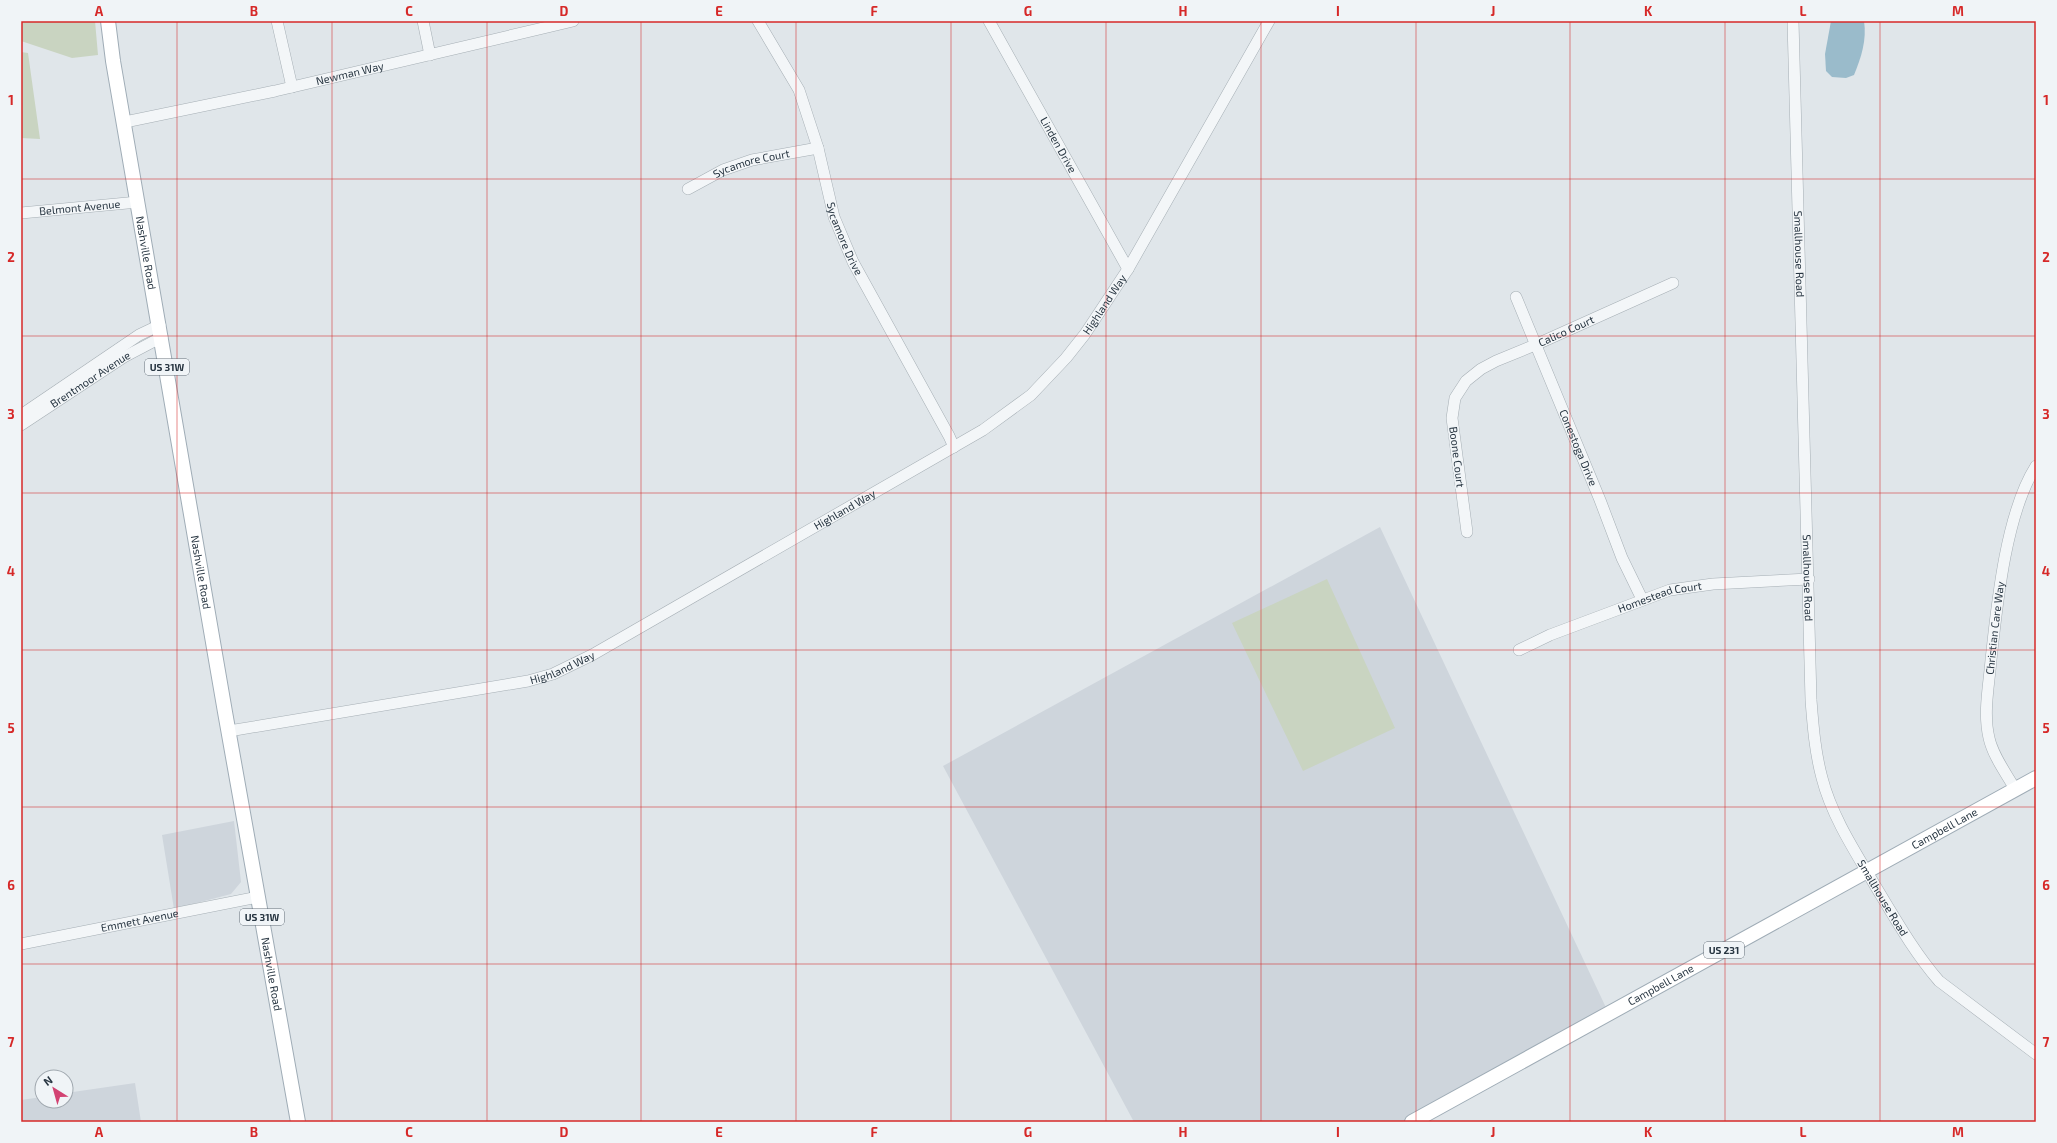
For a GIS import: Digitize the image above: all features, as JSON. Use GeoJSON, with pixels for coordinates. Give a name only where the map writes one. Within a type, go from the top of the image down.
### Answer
{"type":"FeatureCollection","features":[{"type":"Feature","properties":{"kind":"main road","name":"Nashville Road"},"geometry":{"type":"LineString","coordinates":[[108,21],[113,61],[125,122],[229,731],[298,1122]]}},
{"type":"Feature","properties":{"kind":"main road","name":"Campbell Lane"},"geometry":{"type":"LineString","coordinates":[[1412,1122],[2036,778]]}},
{"type":"Feature","properties":{"kind":"street"},"geometry":{"type":"LineString","coordinates":[[277,21],[292,87]]}},
{"type":"Feature","properties":{"kind":"street"},"geometry":{"type":"LineString","coordinates":[[423,21],[430,55]]}},
{"type":"Feature","properties":{"kind":"street","name":"Newman Way"},"geometry":{"type":"LineString","coordinates":[[125,122],[292,87],[573,21]]}},
{"type":"Feature","properties":{"kind":"street","name":"Sycamore Drive"},"geometry":{"type":"LineString","coordinates":[[758,21],[799,90],[818,148],[834,217],[853,262],[954,447]]}},
{"type":"Feature","properties":{"kind":"street","name":"Linden Drive"},"geometry":{"type":"LineString","coordinates":[[988,21],[1128,269]]}},
{"type":"Feature","properties":{"kind":"street","name":"Highland Way"},"geometry":{"type":"LineString","coordinates":[[229,731],[495,688],[553,674],[592,655],[954,447],[1008,413],[1044,382],[1085,334],[1128,269],[1269,21]]}},
{"type":"Feature","properties":{"kind":"street","name":"Smallhouse Road"},"geometry":{"type":"LineString","coordinates":[[1793,21],[1809,579],[1810,668],[1814,743],[1822,779],[1832,807],[1867,871],[1913,949],[1939,981],[2036,1054]]}},
{"type":"Feature","properties":{"kind":"street","name":"Sycamore Court"},"geometry":{"type":"LineString","coordinates":[[688,188],[723,170],[752,160],[818,148]]}},
{"type":"Feature","properties":{"kind":"street","name":"Belmont Avenue"},"geometry":{"type":"LineString","coordinates":[[21,213],[138,202]]}},
{"type":"Feature","properties":{"kind":"street","name":"Calico Court"},"geometry":{"type":"LineString","coordinates":[[1464,384],[1477,372],[1496,361],[1672,283]]}},
{"type":"Feature","properties":{"kind":"street","name":"Conestoga Drive"},"geometry":{"type":"LineString","coordinates":[[1516,296],[1600,500],[1622,558],[1642,599]]}},
{"type":"Feature","properties":{"kind":"street","name":"Brentmoor Avenue"},"geometry":{"type":"LineString","coordinates":[[21,415],[138,335],[161,331]]}},
{"type":"Feature","properties":{"kind":"street","name":"Brentmoor Avenue"},"geometry":{"type":"LineString","coordinates":[[21,425],[161,331]]}},
{"type":"Feature","properties":{"kind":"street","name":"Boone Court"},"geometry":{"type":"LineString","coordinates":[[1464,384],[1455,398],[1452,418],[1467,532]]}},
{"type":"Feature","properties":{"kind":"street","name":"Christian Care Way"},"geometry":{"type":"LineString","coordinates":[[2015,789],[1989,739],[1987,706],[1998,603],[2010,539],[2015,517],[2026,485],[2036,466]]}},
{"type":"Feature","properties":{"kind":"street","name":"Homestead Court"},"geometry":{"type":"LineString","coordinates":[[1519,650],[1550,635],[1642,599],[1670,590],[1691,586],[1809,579]]}},
{"type":"Feature","properties":{"kind":"street","name":"Emmett Avenue"},"geometry":{"type":"LineString","coordinates":[[21,944],[258,897]]}},
{"type":"Feature","properties":{"kind":"shaded area"},"geometry":{"type":"Polygon","coordinates":[[[1380,527],[1609,1014],[1413,1122],[1134,1122],[943,766],[1380,527]]]}},
{"type":"Feature","properties":{"kind":"shaded area"},"geometry":{"type":"Polygon","coordinates":[[[234,821],[241,882],[231,894],[174,909],[162,835],[234,821]]]}},
{"type":"Feature","properties":{"kind":"shaded area"},"geometry":{"type":"Polygon","coordinates":[[[135,1083],[141,1122],[21,1122],[21,1100],[34,1098],[34,1109],[74,1109],[74,1092],[135,1083]]]}},
{"type":"Feature","properties":{"kind":"green space"},"geometry":{"type":"Polygon","coordinates":[[[21,21],[95,21],[98,55],[72,58],[21,41],[21,21]]]}},
{"type":"Feature","properties":{"kind":"green space"},"geometry":{"type":"Polygon","coordinates":[[[21,52],[28,53],[40,139],[21,138],[21,52]]]}},
{"type":"Feature","properties":{"kind":"green space"},"geometry":{"type":"Polygon","coordinates":[[[1327,579],[1395,728],[1303,771],[1232,623],[1327,579]]]}},
{"type":"Feature","properties":{"kind":"water"},"geometry":{"type":"Polygon","coordinates":[[[1831,21],[1864,21],[1865,35],[1861,55],[1854,75],[1846,78],[1832,77],[1826,71],[1825,54],[1831,21]]]}}]}
